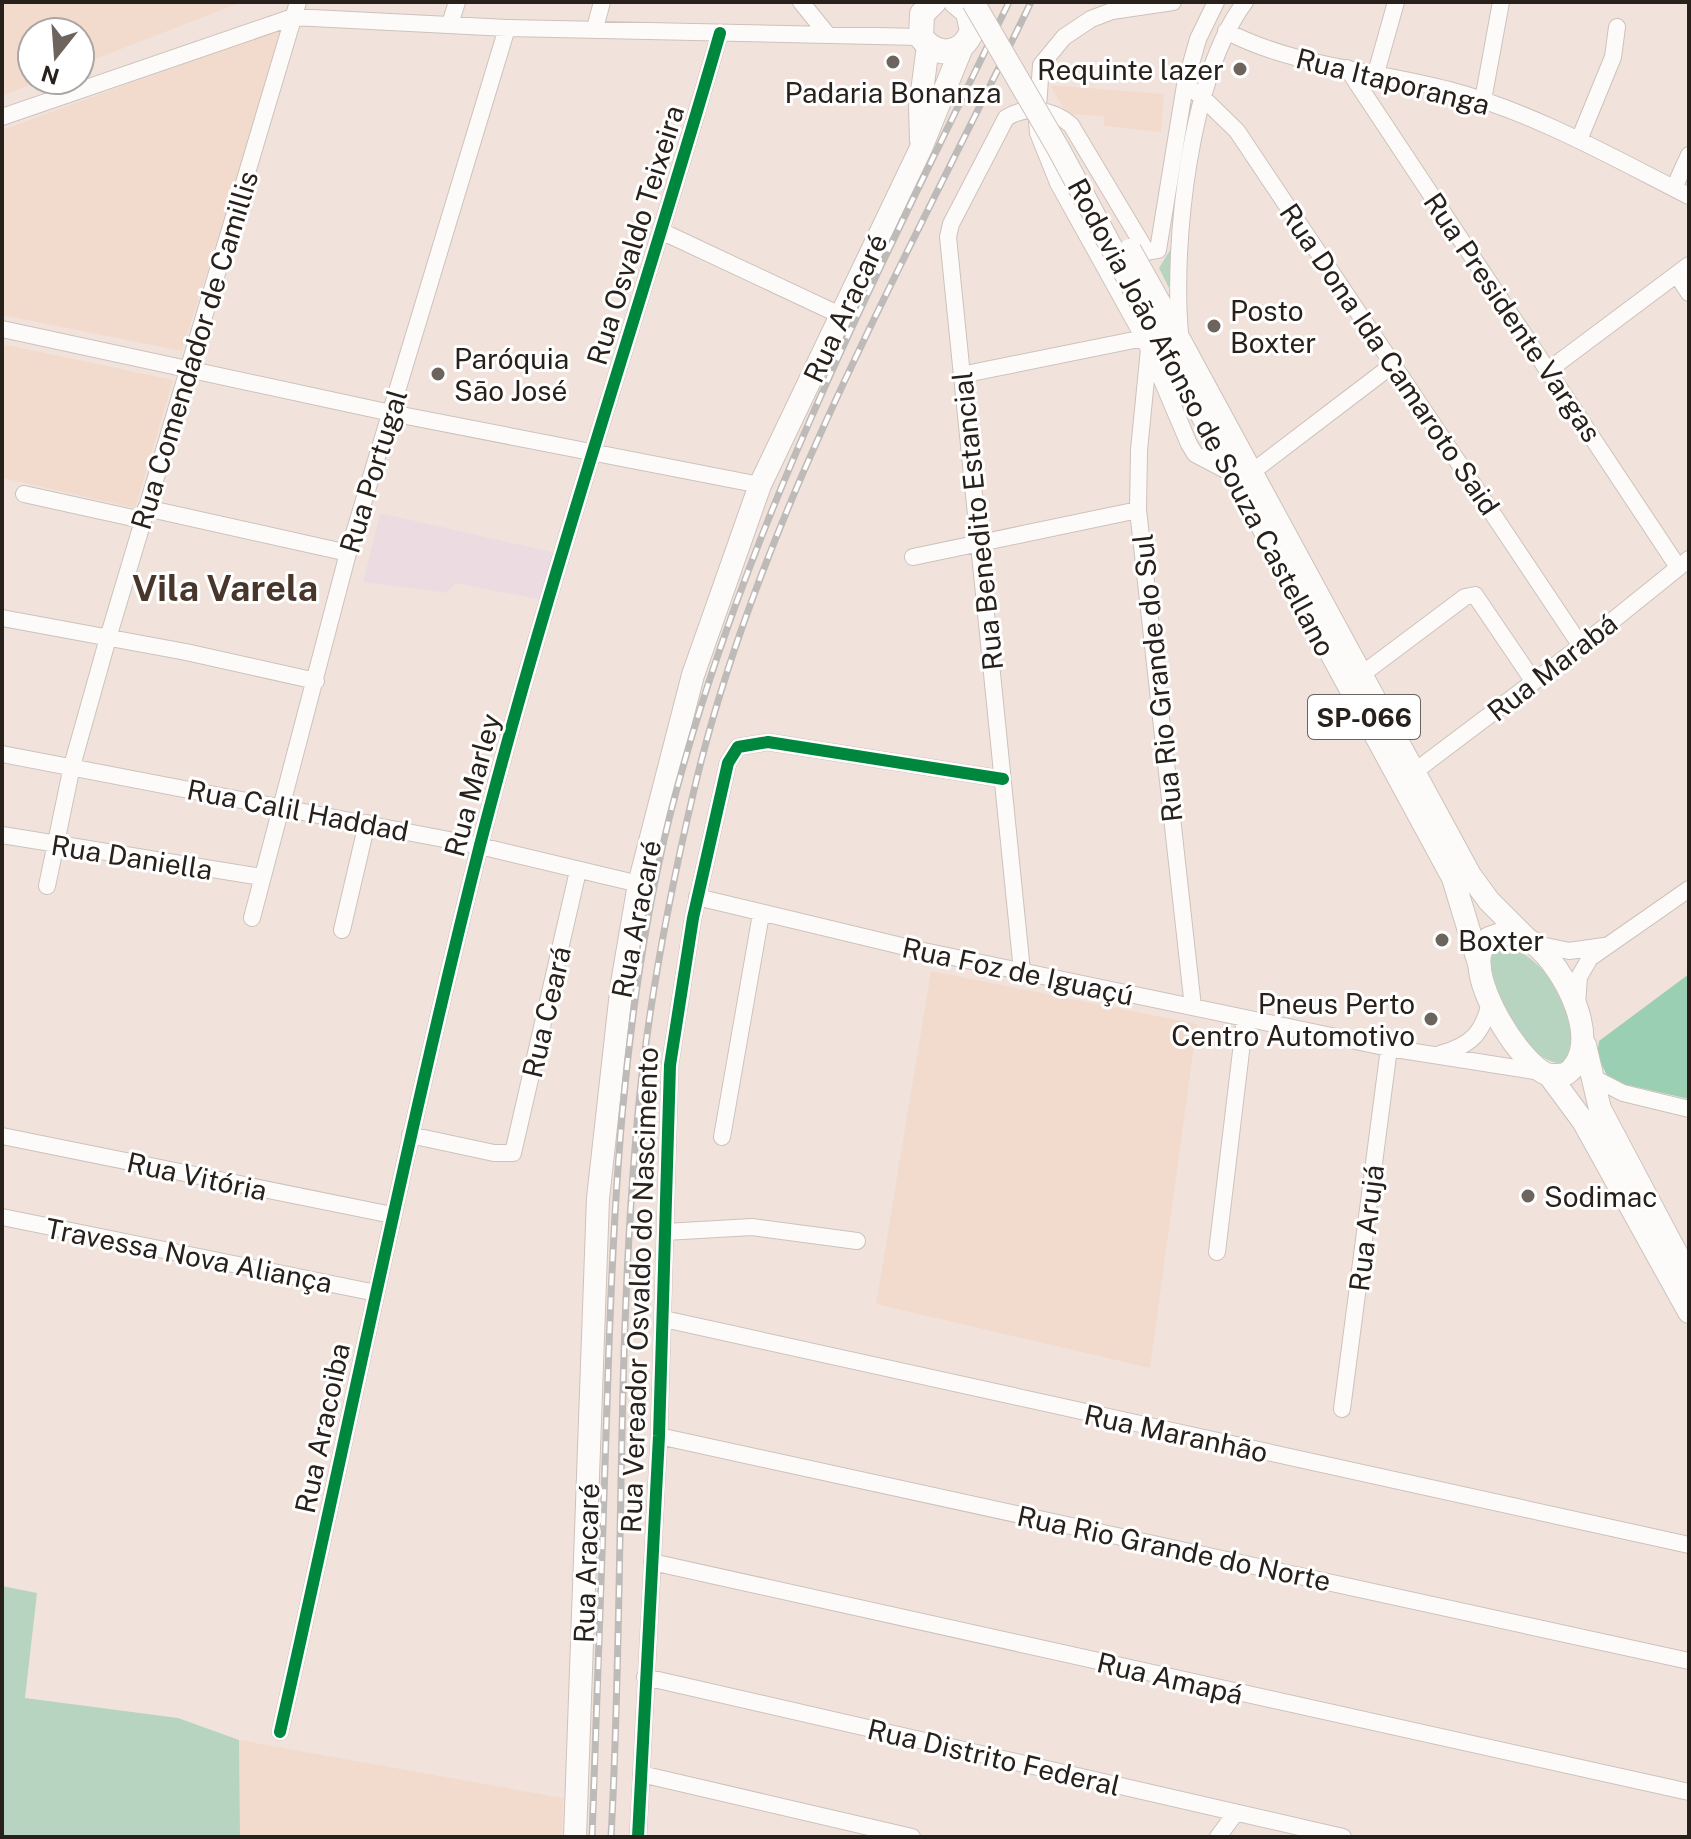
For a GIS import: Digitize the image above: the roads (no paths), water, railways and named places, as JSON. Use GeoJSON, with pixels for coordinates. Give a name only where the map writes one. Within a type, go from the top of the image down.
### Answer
{"type":"FeatureCollection","features":[{"type":"Feature","properties":{"kind":"highway"},"geometry":{"type":"LineString","coordinates":[[925,20],[941,52],[962,47],[972,31],[972,4]]}},
{"type":"Feature","properties":{"kind":"main road","name":"Rodovia João Afonso de Souza Castellano"},"geometry":{"type":"LineString","coordinates":[[972,4],[1152,306],[1241,473],[1453,878],[1480,967]]}},
{"type":"Feature","properties":{"kind":"main road","name":"Rua Aracaré"},"geometry":{"type":"LineString","coordinates":[[921,148],[925,20]]}},
{"type":"Feature","properties":{"kind":"main road","name":"Rua Aracaré"},"geometry":{"type":"LineString","coordinates":[[575,1837],[598,1198],[622,983],[639,884],[693,675],[760,485],[921,148],[962,47]]}},
{"type":"Feature","properties":{"kind":"main road","name":"Rodovia João Afonso de Souza Castellano"},"geometry":{"type":"LineString","coordinates":[[1152,306],[1180,339],[1241,473],[1361,675],[1470,875],[1489,901],[1531,942]]}},
{"type":"Feature","properties":{"kind":"main road"},"geometry":{"type":"LineString","coordinates":[[1480,967],[1484,946],[1496,934],[1531,942]]}},
{"type":"Feature","properties":{"kind":"main road","name":"SP-066"},"geometry":{"type":"LineString","coordinates":[[1531,942],[1559,974],[1578,1014],[1600,1109],[1689,1277]]}},
{"type":"Feature","properties":{"kind":"main road","name":"SP-066"},"geometry":{"type":"LineString","coordinates":[[1480,967],[1491,1000],[1510,1039],[1545,1073],[1583,1121],[1689,1312]]}},
{"type":"Feature","properties":{"kind":"main road"},"geometry":{"type":"LineString","coordinates":[[1545,1073],[1566,1074],[1576,1067],[1583,1053],[1584,1039]]}},
{"type":"Feature","properties":{"kind":"street"},"geometry":{"type":"LineString","coordinates":[[450,24],[457,2]]}},
{"type":"Feature","properties":{"kind":"street"},"geometry":{"type":"LineString","coordinates":[[595,28],[602,2]]}},
{"type":"Feature","properties":{"kind":"street"},"geometry":{"type":"LineString","coordinates":[[801,2],[827,34]]}},
{"type":"Feature","properties":{"kind":"street"},"geometry":{"type":"LineString","coordinates":[[1173,2],[1112,11],[1091,19],[1064,37],[1041,65],[1038,133],[1058,183],[1146,343],[1195,454],[1241,473],[1395,363]]}},
{"type":"Feature","properties":{"kind":"street"},"geometry":{"type":"LineString","coordinates":[[1376,73],[1396,2]]}},
{"type":"Feature","properties":{"kind":"street"},"geometry":{"type":"LineString","coordinates":[[1483,100],[1501,2]]}},
{"type":"Feature","properties":{"kind":"street"},"geometry":{"type":"LineString","coordinates":[[1038,109],[1061,116],[1071,125],[1147,252],[1158,250],[1185,85],[1198,39],[1212,3],[1240,9],[1226,31],[1201,96],[1177,270],[1180,339]]}},
{"type":"Feature","properties":{"kind":"street"},"geometry":{"type":"LineString","coordinates":[[2,117],[296,10],[507,28],[720,33],[827,34],[925,20]]}},
{"type":"Feature","properties":{"kind":"street","name":"Rua Comendador de Camillis"},"geometry":{"type":"LineString","coordinates":[[47,886],[72,766],[108,638],[296,10]]}},
{"type":"Feature","properties":{"kind":"street"},"geometry":{"type":"LineString","coordinates":[[1579,140],[1613,57],[1617,27]]}},
{"type":"Feature","properties":{"kind":"street","name":"Rua Portugal"},"geometry":{"type":"LineString","coordinates":[[252,918],[348,553],[507,28]]}},
{"type":"Feature","properties":{"kind":"street","name":"Rua Itaporanga"},"geometry":{"type":"LineString","coordinates":[[1226,31],[1266,49],[1483,100],[1579,140],[1682,192]]}},
{"type":"Feature","properties":{"kind":"street","name":"Rua Osvaldo Teixeira"},"geometry":{"type":"LineString","coordinates":[[594,450],[663,232],[720,33]]}},
{"type":"Feature","properties":{"kind":"street","name":"Rua Presidente Vargas"},"geometry":{"type":"LineString","coordinates":[[1347,68],[1684,563]]}},
{"type":"Feature","properties":{"kind":"street","name":"Rua Dona Ida Camaroto Said"},"geometry":{"type":"LineString","coordinates":[[1185,85],[1237,131],[1395,363],[1581,646]]}},
{"type":"Feature","properties":{"kind":"street","name":"Rua Benedito Estancial"},"geometry":{"type":"LineString","coordinates":[[1022,971],[948,252],[951,224],[1006,118],[1038,109]]}},
{"type":"Feature","properties":{"kind":"street"},"geometry":{"type":"LineString","coordinates":[[1682,192],[1689,155]]}},
{"type":"Feature","properties":{"kind":"street"},"geometry":{"type":"LineString","coordinates":[[663,232],[842,316]]}},
{"type":"Feature","properties":{"kind":"street"},"geometry":{"type":"LineString","coordinates":[[1550,369],[1683,270],[1689,293]]}},
{"type":"Feature","properties":{"kind":"street"},"geometry":{"type":"LineString","coordinates":[[2,329],[391,413],[594,450],[760,485]]}},
{"type":"Feature","properties":{"kind":"street"},"geometry":{"type":"LineString","coordinates":[[961,375],[1146,343]]}},
{"type":"Feature","properties":{"kind":"street","name":"Rua Rio Grande do Sul"},"geometry":{"type":"LineString","coordinates":[[1146,343],[1138,510],[1193,1007]]}},
{"type":"Feature","properties":{"kind":"street","name":"Rua Marley"},"geometry":{"type":"LineString","coordinates":[[410,1135],[480,846],[534,648],[594,450]]}},
{"type":"Feature","properties":{"kind":"street"},"geometry":{"type":"LineString","coordinates":[[24,494],[348,553]]}},
{"type":"Feature","properties":{"kind":"street"},"geometry":{"type":"LineString","coordinates":[[913,557],[1138,510]]}},
{"type":"Feature","properties":{"kind":"street","name":"Rua Marabá"},"geometry":{"type":"LineString","coordinates":[[1414,772],[1581,646],[1684,563]]}},
{"type":"Feature","properties":{"kind":"street"},"geometry":{"type":"LineString","coordinates":[[1361,675],[1465,597],[1478,598],[1534,682]]}},
{"type":"Feature","properties":{"kind":"street"},"geometry":{"type":"LineString","coordinates":[[2,618],[186,652],[316,681]]}},
{"type":"Feature","properties":{"kind":"street","name":"Rua Vereador Osvaldo do Nascimento"},"geometry":{"type":"LineString","coordinates":[[638,1837],[664,1319],[670,1065],[697,897],[733,751],[746,743],[768,742],[1003,779]]}},
{"type":"Feature","properties":{"kind":"street","name":"Rua Calil Haddad"},"geometry":{"type":"LineString","coordinates":[[2,754],[480,846],[639,884]]}},
{"type":"Feature","properties":{"kind":"street"},"geometry":{"type":"LineString","coordinates":[[342,930],[367,823]]}},
{"type":"Feature","properties":{"kind":"street","name":"Rua Daniella"},"geometry":{"type":"LineString","coordinates":[[2,835],[54,846],[262,877]]}},
{"type":"Feature","properties":{"kind":"street","name":"Rua Ceará"},"geometry":{"type":"LineString","coordinates":[[410,1135],[494,1153],[513,1153],[578,871]]}},
{"type":"Feature","properties":{"kind":"street"},"geometry":{"type":"LineString","coordinates":[[1578,1014],[1579,977],[1590,958],[1689,889]]}},
{"type":"Feature","properties":{"kind":"street","name":"Rua Foz de Iguaçú"},"geometry":{"type":"LineString","coordinates":[[697,897],[1022,971],[1389,1048],[1545,1073]]}},
{"type":"Feature","properties":{"kind":"street"},"geometry":{"type":"LineString","coordinates":[[722,1137],[761,914]]}},
{"type":"Feature","properties":{"kind":"street"},"geometry":{"type":"LineString","coordinates":[[1531,942],[1569,951],[1605,945]]}},
{"type":"Feature","properties":{"kind":"street"},"geometry":{"type":"LineString","coordinates":[[1435,1056],[1474,1040],[1485,1021],[1491,1000]]}},
{"type":"Feature","properties":{"kind":"street"},"geometry":{"type":"LineString","coordinates":[[1217,1252],[1245,1018]]}},
{"type":"Feature","properties":{"kind":"street","name":"Rua Arujá"},"geometry":{"type":"LineString","coordinates":[[1342,1409],[1389,1048]]}},
{"type":"Feature","properties":{"kind":"street"},"geometry":{"type":"LineString","coordinates":[[1592,1077],[1623,1093],[1689,1109]]}},
{"type":"Feature","properties":{"kind":"street","name":"Rua Aracoiba"},"geometry":{"type":"LineString","coordinates":[[280,1732],[410,1135]]}},
{"type":"Feature","properties":{"kind":"street","name":"Rua Vitória"},"geometry":{"type":"LineString","coordinates":[[2,1136],[392,1215]]}},
{"type":"Feature","properties":{"kind":"street","name":"Travessa Nova Aliança"},"geometry":{"type":"LineString","coordinates":[[2,1217],[376,1293]]}},
{"type":"Feature","properties":{"kind":"street"},"geometry":{"type":"LineString","coordinates":[[665,1232],[752,1227],[857,1241]]}},
{"type":"Feature","properties":{"kind":"street","name":"Rua Maranhão"},"geometry":{"type":"LineString","coordinates":[[664,1319],[1689,1545]]}},
{"type":"Feature","properties":{"kind":"street","name":"Rua Rio Grande do Norte"},"geometry":{"type":"LineString","coordinates":[[659,1436],[1689,1661]]}},
{"type":"Feature","properties":{"kind":"street","name":"Rua Amapá"},"geometry":{"type":"LineString","coordinates":[[652,1562],[1689,1792]]}},
{"type":"Feature","properties":{"kind":"street","name":"Rua Distrito Federal"},"geometry":{"type":"LineString","coordinates":[[645,1677],[1095,1779],[1234,1815],[1268,1829],[1343,1837]]}},
{"type":"Feature","properties":{"kind":"street"},"geometry":{"type":"LineString","coordinates":[[641,1774],[912,1837]]}},
{"type":"Feature","properties":{"kind":"street"},"geometry":{"type":"LineString","coordinates":[[1218,1837],[1234,1815]]}},
{"type":"Feature","properties":{"kind":"railway"},"geometry":{"type":"LineString","coordinates":[[592,1837],[617,1182],[641,961],[670,815],[700,709],[776,502],[865,300],[1009,2]]}},
{"type":"Feature","properties":{"kind":"railway"},"geometry":{"type":"LineString","coordinates":[[611,1837],[625,1311],[636,1136],[652,1004],[685,829],[723,685],[798,485],[842,386],[1031,2]]}},
{"type":"Feature","properties":{"kind":"place","name":"Padaria Bonanza"},"geometry":{"type":"Point","coordinates":[893,62]}},
{"type":"Feature","properties":{"kind":"place","name":"Requinte lazer"},"geometry":{"type":"Point","coordinates":[1240,69]}},
{"type":"Feature","properties":{"kind":"place","name":"Posto Boxter"},"geometry":{"type":"Point","coordinates":[1214,326]}},
{"type":"Feature","properties":{"kind":"place","name":"Paróquia São José"},"geometry":{"type":"Point","coordinates":[438,374]}},
{"type":"Feature","properties":{"kind":"place","name":"Boxter"},"geometry":{"type":"Point","coordinates":[1442,940]}},
{"type":"Feature","properties":{"kind":"place","name":"Pneus Perto Centro Automotivo"},"geometry":{"type":"Point","coordinates":[1431,1019]}},
{"type":"Feature","properties":{"kind":"place","name":"Sodimac"},"geometry":{"type":"Point","coordinates":[1528,1196]}},
{"type":"Feature","properties":{"kind":"district","name":"Vila Varela"},"geometry":{"type":"Point","coordinates":[225,588]}}]}
